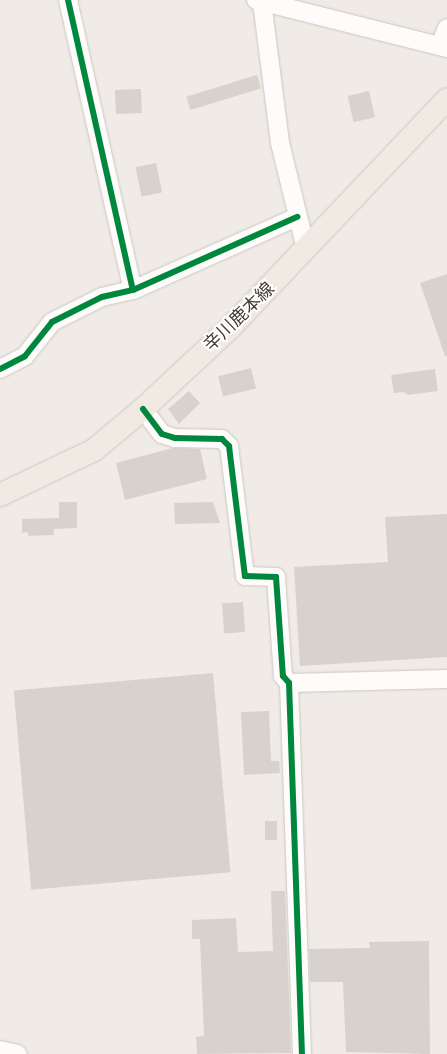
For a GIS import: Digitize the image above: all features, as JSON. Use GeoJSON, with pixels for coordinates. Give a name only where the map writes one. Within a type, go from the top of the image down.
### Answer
{"type":"FeatureCollection","features":[{"type":"Feature","properties":{"kind":"main road","name":"辛川鹿本線"},"geometry":{"type":"LineString","coordinates":[[0,495],[94,450],[143,409],[230,328],[447,99]]}},
{"type":"Feature","properties":{"kind":"street"},"geometry":{"type":"LineString","coordinates":[[68,0],[133,290]]}},
{"type":"Feature","properties":{"kind":"street"},"geometry":{"type":"LineString","coordinates":[[306,249],[280,143],[259,1],[444,47],[447,28]]}},
{"type":"Feature","properties":{"kind":"street"},"geometry":{"type":"LineString","coordinates":[[0,369],[24,356],[52,322],[102,297],[133,290],[297,216]]}},
{"type":"Feature","properties":{"kind":"street"},"geometry":{"type":"LineString","coordinates":[[143,409],[162,434],[222,439],[229,446],[245,576],[276,577],[283,676],[289,684],[302,1054]]}},
{"type":"Feature","properties":{"kind":"street"},"geometry":{"type":"LineString","coordinates":[[289,684],[447,679]]}},
{"type":"Feature","properties":{"kind":"street"},"geometry":{"type":"LineString","coordinates":[[0,1050],[18,1054]]}},
{"type":"Feature","properties":{"kind":"building"},"geometry":{"type":"Polygon","coordinates":[[[257,75],[261,88],[190,110],[186,97],[257,75]]]}},
{"type":"Feature","properties":{"kind":"building"},"geometry":{"type":"Polygon","coordinates":[[[141,89],[142,113],[116,114],[115,90],[141,89]]]}},
{"type":"Feature","properties":{"kind":"building"},"geometry":{"type":"Polygon","coordinates":[[[369,91],[375,117],[354,122],[348,96],[369,91]]]}},
{"type":"Feature","properties":{"kind":"building"},"geometry":{"type":"Polygon","coordinates":[[[156,163],[162,192],[142,197],[135,167],[156,163]]]}},
{"type":"Feature","properties":{"kind":"building"},"geometry":{"type":"Polygon","coordinates":[[[447,274],[447,356],[445,356],[420,283],[447,274]]]}},
{"type":"Feature","properties":{"kind":"building"},"geometry":{"type":"Polygon","coordinates":[[[251,368],[256,388],[223,397],[218,376],[251,368]]]}},
{"type":"Feature","properties":{"kind":"building"},"geometry":{"type":"Polygon","coordinates":[[[435,369],[438,391],[408,395],[404,392],[394,393],[391,375],[435,369]]]}},
{"type":"Feature","properties":{"kind":"building"},"geometry":{"type":"Polygon","coordinates":[[[189,391],[200,403],[179,424],[168,409],[189,391]]]}},
{"type":"Feature","properties":{"kind":"building"},"geometry":{"type":"Polygon","coordinates":[[[173,448],[200,449],[207,479],[125,500],[116,463],[173,448]]]}},
{"type":"Feature","properties":{"kind":"building"},"geometry":{"type":"Polygon","coordinates":[[[59,502],[77,502],[77,528],[54,529],[54,535],[28,536],[28,532],[22,533],[22,519],[59,518],[59,502]]]}},
{"type":"Feature","properties":{"kind":"building"},"geometry":{"type":"Polygon","coordinates":[[[213,502],[220,523],[175,524],[174,503],[213,502]]]}},
{"type":"Feature","properties":{"kind":"building"},"geometry":{"type":"Polygon","coordinates":[[[447,514],[447,657],[300,666],[294,567],[388,562],[385,517],[447,514]]]}},
{"type":"Feature","properties":{"kind":"building"},"geometry":{"type":"Polygon","coordinates":[[[243,602],[245,632],[224,633],[222,603],[243,602]]]}},
{"type":"Feature","properties":{"kind":"building"},"geometry":{"type":"Polygon","coordinates":[[[213,673],[230,872],[31,890],[14,690],[213,673]]]}},
{"type":"Feature","properties":{"kind":"building"},"geometry":{"type":"Polygon","coordinates":[[[269,711],[271,761],[279,761],[280,773],[244,775],[241,712],[269,711]]]}},
{"type":"Feature","properties":{"kind":"building"},"geometry":{"type":"Polygon","coordinates":[[[265,821],[277,821],[277,840],[265,840],[265,821]]]}},
{"type":"Feature","properties":{"kind":"building"},"geometry":{"type":"Polygon","coordinates":[[[271,891],[285,891],[291,1053],[197,1054],[196,1037],[204,1036],[200,939],[192,939],[192,920],[236,918],[238,952],[273,951],[271,891]]]}},
{"type":"Feature","properties":{"kind":"building"},"geometry":{"type":"Polygon","coordinates":[[[429,941],[430,1054],[346,1052],[343,982],[310,982],[309,949],[370,948],[369,942],[429,941]]]}},
{"type":"Feature","properties":{"kind":"cycle path"},"geometry":{"type":"LineString","coordinates":[[68,0],[133,290]]}},
{"type":"Feature","properties":{"kind":"cycle path"},"geometry":{"type":"LineString","coordinates":[[0,369],[25,356],[52,322],[102,297],[133,290],[297,217]]}},
{"type":"Feature","properties":{"kind":"cycle path"},"geometry":{"type":"LineString","coordinates":[[143,409],[162,434],[175,438],[222,439],[229,446],[245,576],[276,577],[283,676],[289,683],[302,1054]]}}]}
